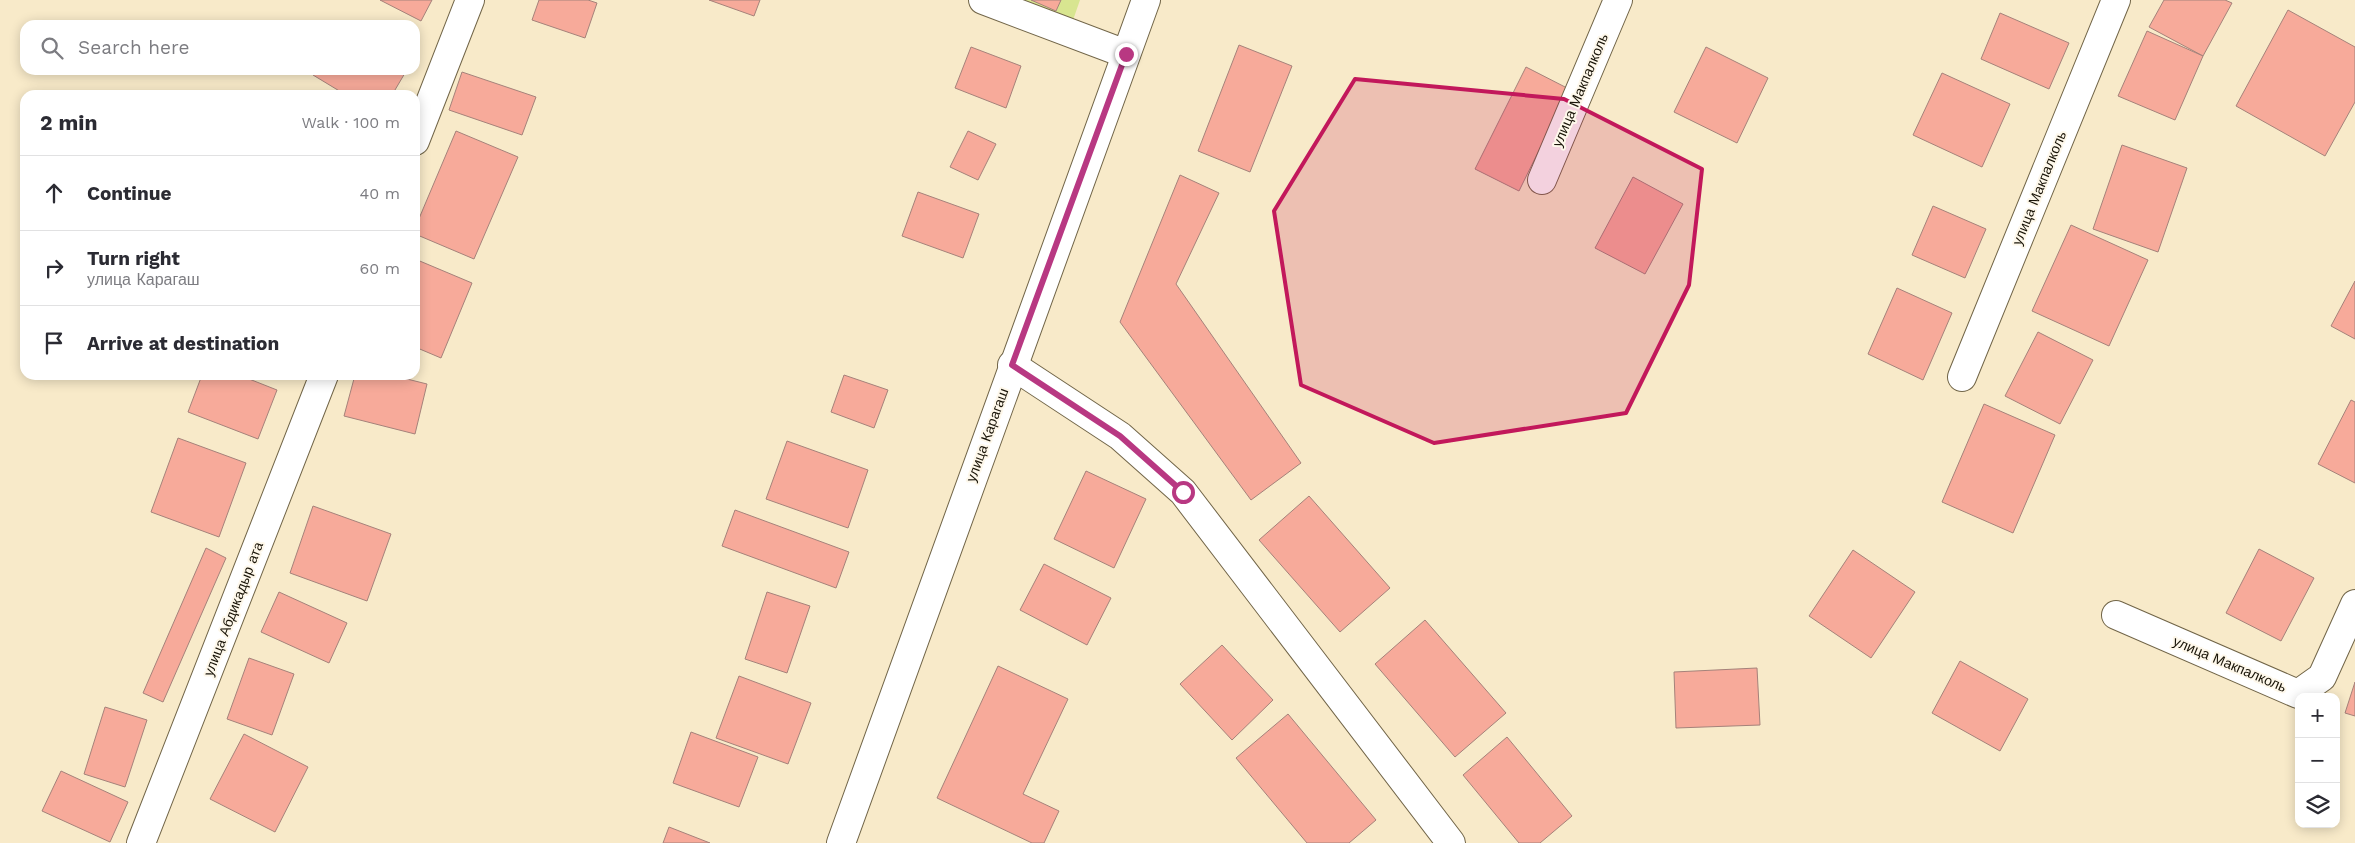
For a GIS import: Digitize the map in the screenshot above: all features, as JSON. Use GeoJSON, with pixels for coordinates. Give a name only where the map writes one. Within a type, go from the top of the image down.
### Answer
{"type":"FeatureCollection","features":[{"type":"Feature","properties":{"kind":"street"},"geometry":{"type":"LineString","coordinates":[[420,128],[470,0]]}},
{"type":"Feature","properties":{"kind":"street"},"geometry":{"type":"LineString","coordinates":[[983,0],[1126,54]]}},
{"type":"Feature","properties":{"kind":"street","name":"улица Карагаш"},"geometry":{"type":"LineString","coordinates":[[841,843],[1012,365],[1146,0]]}},
{"type":"Feature","properties":{"kind":"street","name":"улица Макпалколь"},"geometry":{"type":"LineString","coordinates":[[1542,180],[1618,0]]}},
{"type":"Feature","properties":{"kind":"street","name":"улица Макпалколь"},"geometry":{"type":"LineString","coordinates":[[1962,377],[2116,0]]}},
{"type":"Feature","properties":{"kind":"street"},"geometry":{"type":"LineString","coordinates":[[1012,365],[1120,436],[1183,492],[1451,843]]}},
{"type":"Feature","properties":{"kind":"street","name":"улица Абдикадыр ата"},"geometry":{"type":"LineString","coordinates":[[141,843],[322,380]]}},
{"type":"Feature","properties":{"kind":"street","name":"улица Макпалколь"},"geometry":{"type":"LineString","coordinates":[[2116,615],[2298,694],[2322,677],[2355,604]]}},
{"type":"Feature","properties":{"kind":"highlighted area"},"geometry":{"type":"Polygon","coordinates":[[[1355,79],[1564,99],[1702,169],[1689,285],[1626,413],[1434,443],[1301,385],[1274,211],[1355,79]]]}},
{"type":"Feature","properties":{"kind":"green space"},"geometry":{"type":"Polygon","coordinates":[[[1013,0],[1080,0],[1072,23],[1013,0]]]}},
{"type":"Feature","properties":{"kind":"building"},"geometry":{"type":"Polygon","coordinates":[[[380,0],[432,0],[421,21],[380,0]]]}},
{"type":"Feature","properties":{"kind":"building"},"geometry":{"type":"Polygon","coordinates":[[[539,0],[588,0],[597,3],[585,38],[532,20],[539,0]]]}},
{"type":"Feature","properties":{"kind":"building"},"geometry":{"type":"Polygon","coordinates":[[[709,0],[760,0],[754,16],[709,0]]]}},
{"type":"Feature","properties":{"kind":"building"},"geometry":{"type":"Polygon","coordinates":[[[1031,0],[1061,0],[1056,11],[1031,0]]]}},
{"type":"Feature","properties":{"kind":"building"},"geometry":{"type":"Polygon","coordinates":[[[2164,0],[2225,0],[2232,3],[2203,56],[2149,27],[2164,0]]]}},
{"type":"Feature","properties":{"kind":"building"},"geometry":{"type":"Polygon","coordinates":[[[2288,10],[2355,47],[2355,102],[2325,156],[2236,106],[2288,10]]]}},
{"type":"Feature","properties":{"kind":"building"},"geometry":{"type":"Polygon","coordinates":[[[2000,13],[2069,43],[2049,89],[1981,59],[2000,13]]]}},
{"type":"Feature","properties":{"kind":"building"},"geometry":{"type":"Polygon","coordinates":[[[2147,31],[2203,56],[2175,120],[2118,96],[2147,31]]]}},
{"type":"Feature","properties":{"kind":"building"},"geometry":{"type":"Polygon","coordinates":[[[1239,45],[1292,66],[1250,172],[1198,151],[1239,45]]]}},
{"type":"Feature","properties":{"kind":"building"},"geometry":{"type":"Polygon","coordinates":[[[971,47],[1021,66],[1006,108],[955,88],[971,47]]]}},
{"type":"Feature","properties":{"kind":"building"},"geometry":{"type":"Polygon","coordinates":[[[1706,47],[1768,78],[1737,143],[1674,112],[1706,47]]]}},
{"type":"Feature","properties":{"kind":"building"},"geometry":{"type":"Polygon","coordinates":[[[1526,67],[1569,89],[1519,191],[1475,169],[1526,67]]]}},
{"type":"Feature","properties":{"kind":"building"},"geometry":{"type":"Polygon","coordinates":[[[462,72],[536,97],[522,135],[449,110],[462,72]]]}},
{"type":"Feature","properties":{"kind":"building"},"geometry":{"type":"Polygon","coordinates":[[[1942,73],[2010,104],[1982,167],[1913,135],[1942,73]]]}},
{"type":"Feature","properties":{"kind":"building"},"geometry":{"type":"Polygon","coordinates":[[[313,75],[404,75],[395,90],[338,90],[313,75]]]}},
{"type":"Feature","properties":{"kind":"building"},"geometry":{"type":"Polygon","coordinates":[[[456,131],[518,157],[474,259],[420,236],[420,216],[456,131]]]}},
{"type":"Feature","properties":{"kind":"building"},"geometry":{"type":"Polygon","coordinates":[[[968,131],[996,144],[978,180],[950,167],[968,131]]]}},
{"type":"Feature","properties":{"kind":"building"},"geometry":{"type":"Polygon","coordinates":[[[2122,145],[2187,168],[2158,252],[2093,229],[2122,145]]]}},
{"type":"Feature","properties":{"kind":"building"},"geometry":{"type":"Polygon","coordinates":[[[1180,175],[1219,193],[1176,284],[1301,463],[1251,500],[1120,322],[1180,175]]]}},
{"type":"Feature","properties":{"kind":"building"},"geometry":{"type":"Polygon","coordinates":[[[1633,177],[1683,204],[1645,274],[1595,248],[1633,177]]]}},
{"type":"Feature","properties":{"kind":"building"},"geometry":{"type":"Polygon","coordinates":[[[918,192],[979,214],[963,258],[902,236],[918,192]]]}},
{"type":"Feature","properties":{"kind":"building"},"geometry":{"type":"Polygon","coordinates":[[[1933,206],[1986,229],[1965,278],[1912,255],[1933,206]]]}},
{"type":"Feature","properties":{"kind":"building"},"geometry":{"type":"Polygon","coordinates":[[[2071,225],[2148,260],[2109,346],[2032,311],[2071,225]]]}},
{"type":"Feature","properties":{"kind":"building"},"geometry":{"type":"Polygon","coordinates":[[[420,261],[472,283],[441,358],[420,349],[420,261]]]}},
{"type":"Feature","properties":{"kind":"building"},"geometry":{"type":"Polygon","coordinates":[[[2355,281],[2355,339],[2331,326],[2355,281]]]}},
{"type":"Feature","properties":{"kind":"building"},"geometry":{"type":"Polygon","coordinates":[[[1897,288],[1952,313],[1923,380],[1868,354],[1897,288]]]}},
{"type":"Feature","properties":{"kind":"building"},"geometry":{"type":"Polygon","coordinates":[[[2038,332],[2093,360],[2060,424],[2005,396],[2038,332]]]}},
{"type":"Feature","properties":{"kind":"building"},"geometry":{"type":"Polygon","coordinates":[[[844,375],[888,390],[874,428],[831,412],[844,375]]]}},
{"type":"Feature","properties":{"kind":"building"},"geometry":{"type":"Polygon","coordinates":[[[200,380],[252,380],[277,390],[258,439],[188,412],[200,380]]]}},
{"type":"Feature","properties":{"kind":"building"},"geometry":{"type":"Polygon","coordinates":[[[354,380],[411,380],[427,384],[415,434],[344,416],[354,380]]]}},
{"type":"Feature","properties":{"kind":"building"},"geometry":{"type":"Polygon","coordinates":[[[2351,400],[2355,402],[2355,483],[2318,464],[2351,400]]]}},
{"type":"Feature","properties":{"kind":"building"},"geometry":{"type":"Polygon","coordinates":[[[1984,404],[2055,435],[2013,533],[1942,502],[1984,404]]]}},
{"type":"Feature","properties":{"kind":"building"},"geometry":{"type":"Polygon","coordinates":[[[178,438],[246,463],[219,537],[151,512],[178,438]]]}},
{"type":"Feature","properties":{"kind":"building"},"geometry":{"type":"Polygon","coordinates":[[[787,441],[868,470],[848,528],[766,499],[787,441]]]}},
{"type":"Feature","properties":{"kind":"building"},"geometry":{"type":"Polygon","coordinates":[[[1086,471],[1146,499],[1114,568],[1054,539],[1086,471]]]}},
{"type":"Feature","properties":{"kind":"building"},"geometry":{"type":"Polygon","coordinates":[[[1309,496],[1390,588],[1340,632],[1259,540],[1309,496]]]}},
{"type":"Feature","properties":{"kind":"building"},"geometry":{"type":"Polygon","coordinates":[[[313,506],[391,534],[367,601],[290,573],[313,506]]]}},
{"type":"Feature","properties":{"kind":"building"},"geometry":{"type":"Polygon","coordinates":[[[735,510],[849,552],[836,588],[722,546],[735,510]]]}},
{"type":"Feature","properties":{"kind":"building"},"geometry":{"type":"Polygon","coordinates":[[[206,548],[226,558],[163,702],[143,693],[206,548]]]}},
{"type":"Feature","properties":{"kind":"building"},"geometry":{"type":"Polygon","coordinates":[[[2259,549],[2314,578],[2281,641],[2226,613],[2259,549]]]}},
{"type":"Feature","properties":{"kind":"building"},"geometry":{"type":"Polygon","coordinates":[[[1853,550],[1915,592],[1871,658],[1809,616],[1853,550]]]}},
{"type":"Feature","properties":{"kind":"building"},"geometry":{"type":"Polygon","coordinates":[[[1044,564],[1111,598],[1087,645],[1020,610],[1044,564]]]}},
{"type":"Feature","properties":{"kind":"building"},"geometry":{"type":"Polygon","coordinates":[[[279,592],[347,623],[329,663],[261,632],[279,592]]]}},
{"type":"Feature","properties":{"kind":"building"},"geometry":{"type":"Polygon","coordinates":[[[767,592],[810,606],[787,673],[745,659],[767,592]]]}},
{"type":"Feature","properties":{"kind":"building"},"geometry":{"type":"Polygon","coordinates":[[[1425,620],[1506,713],[1455,757],[1375,664],[1425,620]]]}},
{"type":"Feature","properties":{"kind":"building"},"geometry":{"type":"Polygon","coordinates":[[[1222,645],[1273,700],[1232,740],[1180,684],[1222,645]]]}},
{"type":"Feature","properties":{"kind":"building"},"geometry":{"type":"Polygon","coordinates":[[[249,658],[294,674],[272,735],[227,719],[249,658]]]}},
{"type":"Feature","properties":{"kind":"building"},"geometry":{"type":"Polygon","coordinates":[[[1960,661],[2028,699],[2000,751],[1932,713],[1960,661]]]}},
{"type":"Feature","properties":{"kind":"building"},"geometry":{"type":"Polygon","coordinates":[[[998,666],[1068,699],[1023,794],[1059,811],[1044,843],[1032,843],[937,798],[998,666]]]}},
{"type":"Feature","properties":{"kind":"building"},"geometry":{"type":"Polygon","coordinates":[[[1757,668],[1760,725],[1676,728],[1674,672],[1757,668]]]}},
{"type":"Feature","properties":{"kind":"building"},"geometry":{"type":"Polygon","coordinates":[[[739,676],[811,703],[788,764],[716,738],[739,676]]]}},
{"type":"Feature","properties":{"kind":"building"},"geometry":{"type":"Polygon","coordinates":[[[2355,682],[2355,716],[2345,713],[2355,682]]]}},
{"type":"Feature","properties":{"kind":"building"},"geometry":{"type":"Polygon","coordinates":[[[105,707],[147,720],[125,787],[84,774],[105,707]]]}},
{"type":"Feature","properties":{"kind":"building"},"geometry":{"type":"Polygon","coordinates":[[[1288,714],[1376,820],[1349,843],[1307,843],[1236,758],[1288,714]]]}},
{"type":"Feature","properties":{"kind":"building"},"geometry":{"type":"Polygon","coordinates":[[[691,732],[758,757],[739,807],[673,783],[691,732]]]}},
{"type":"Feature","properties":{"kind":"building"},"geometry":{"type":"Polygon","coordinates":[[[244,734],[308,767],[275,832],[210,799],[244,734]]]}},
{"type":"Feature","properties":{"kind":"building"},"geometry":{"type":"Polygon","coordinates":[[[1507,737],[1572,816],[1540,843],[1519,843],[1463,775],[1507,737]]]}},
{"type":"Feature","properties":{"kind":"building"},"geometry":{"type":"Polygon","coordinates":[[[61,771],[128,802],[110,842],[42,811],[61,771]]]}},
{"type":"Feature","properties":{"kind":"building"},"geometry":{"type":"Polygon","coordinates":[[[669,827],[710,843],[663,843],[669,827]]]}},
{"type":"Feature","properties":{"kind":"route"},"geometry":{"type":"LineString","coordinates":[[1126,54],[1012,365],[1120,436],[1183,492]]}}]}
